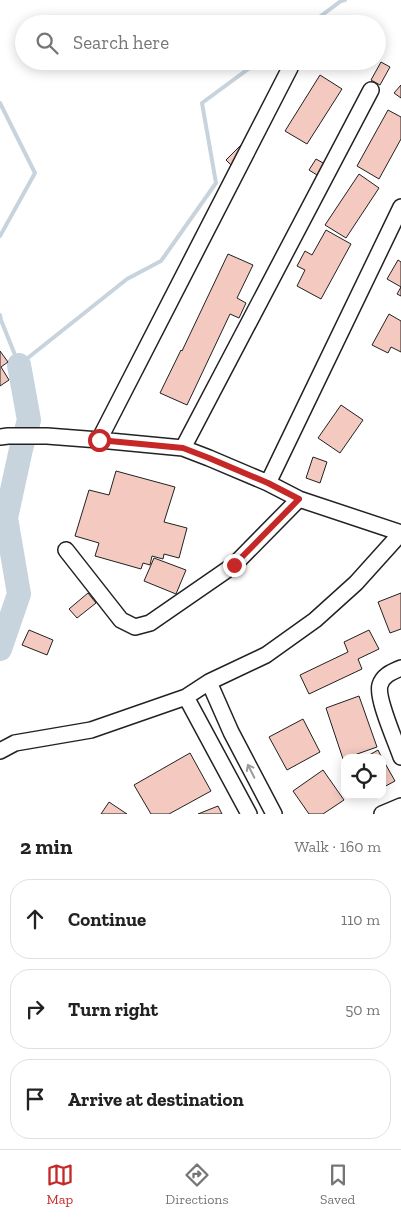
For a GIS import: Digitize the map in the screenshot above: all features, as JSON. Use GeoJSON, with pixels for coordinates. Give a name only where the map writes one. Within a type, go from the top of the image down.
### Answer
{"type":"FeatureCollection","features":[{"type":"Feature","properties":{"kind":"street"},"geometry":{"type":"LineString","coordinates":[[99,440],[289,70]]}},
{"type":"Feature","properties":{"kind":"street"},"geometry":{"type":"LineString","coordinates":[[183,448],[371,90]]}},
{"type":"Feature","properties":{"kind":"street"},"geometry":{"type":"LineString","coordinates":[[268,483],[401,208]]}},
{"type":"Feature","properties":{"kind":"street"},"geometry":{"type":"LineString","coordinates":[[0,751],[15,744],[91,730],[186,697],[209,682],[266,655],[316,620],[356,583],[401,533],[299,499],[268,483],[183,448],[47,436],[4,437]]}},
{"type":"Feature","properties":{"kind":"street"},"geometry":{"type":"LineString","coordinates":[[66,550],[121,620],[134,626],[150,623],[234,565],[299,499]]}},
{"type":"Feature","properties":{"kind":"street"},"geometry":{"type":"LineString","coordinates":[[401,668],[385,675],[380,685],[380,699],[401,757]]}},
{"type":"Feature","properties":{"kind":"street"},"geometry":{"type":"LineString","coordinates":[[209,682],[231,732],[274,814]]}},
{"type":"Feature","properties":{"kind":"street"},"geometry":{"type":"LineString","coordinates":[[186,697],[249,814]]}},
{"type":"Feature","properties":{"kind":"street"},"geometry":{"type":"LineString","coordinates":[[382,814],[401,806]]}},
{"type":"Feature","properties":{"kind":"building"},"geometry":{"type":"Polygon","coordinates":[[[386,65],[390,67],[380,85],[371,80],[377,70],[386,70],[386,65]]]}},
{"type":"Feature","properties":{"kind":"building"},"geometry":{"type":"Polygon","coordinates":[[[320,75],[342,89],[307,144],[285,131],[320,75]]]}},
{"type":"Feature","properties":{"kind":"building"},"geometry":{"type":"Polygon","coordinates":[[[401,85],[401,98],[394,93],[401,85]]]}},
{"type":"Feature","properties":{"kind":"building"},"geometry":{"type":"Polygon","coordinates":[[[388,110],[401,117],[401,139],[379,179],[357,166],[388,110]]]}},
{"type":"Feature","properties":{"kind":"building"},"geometry":{"type":"Polygon","coordinates":[[[242,144],[248,150],[232,166],[226,160],[242,144]]]}},
{"type":"Feature","properties":{"kind":"building"},"geometry":{"type":"Polygon","coordinates":[[[316,159],[325,164],[317,175],[309,170],[316,159]]]}},
{"type":"Feature","properties":{"kind":"building"},"geometry":{"type":"Polygon","coordinates":[[[359,174],[379,188],[346,238],[325,225],[359,174]]]}},
{"type":"Feature","properties":{"kind":"building"},"geometry":{"type":"Polygon","coordinates":[[[326,230],[351,244],[321,299],[297,286],[305,270],[297,266],[305,251],[312,255],[326,230]]]}},
{"type":"Feature","properties":{"kind":"building"},"geometry":{"type":"Polygon","coordinates":[[[228,254],[253,265],[237,298],[246,303],[239,318],[230,314],[187,405],[160,393],[228,254]]]}},
{"type":"Feature","properties":{"kind":"building"},"geometry":{"type":"Polygon","coordinates":[[[398,260],[401,262],[401,287],[387,279],[398,260]]]}},
{"type":"Feature","properties":{"kind":"building"},"geometry":{"type":"Polygon","coordinates":[[[401,287],[401,296],[397,294],[401,287]]]}},
{"type":"Feature","properties":{"kind":"building"},"geometry":{"type":"Polygon","coordinates":[[[389,314],[401,321],[401,352],[391,347],[388,353],[372,345],[389,314]]]}},
{"type":"Feature","properties":{"kind":"building"},"geometry":{"type":"Polygon","coordinates":[[[0,351],[8,362],[1,367],[9,380],[0,386],[0,351]]]}},
{"type":"Feature","properties":{"kind":"building"},"geometry":{"type":"Polygon","coordinates":[[[341,405],[363,420],[340,453],[318,438],[341,405]]]}},
{"type":"Feature","properties":{"kind":"building"},"geometry":{"type":"Polygon","coordinates":[[[313,457],[327,462],[320,483],[306,478],[313,457]]]}},
{"type":"Feature","properties":{"kind":"building"},"geometry":{"type":"Polygon","coordinates":[[[116,471],[175,487],[164,522],[187,528],[179,558],[164,554],[163,559],[152,556],[150,565],[143,563],[141,569],[95,556],[99,543],[75,536],[89,490],[109,495],[116,471]]]}},
{"type":"Feature","properties":{"kind":"building"},"geometry":{"type":"Polygon","coordinates":[[[154,558],[186,570],[176,594],[144,581],[154,558]]]}},
{"type":"Feature","properties":{"kind":"building"},"geometry":{"type":"Polygon","coordinates":[[[88,593],[96,603],[77,618],[69,609],[88,593]]]}},
{"type":"Feature","properties":{"kind":"building"},"geometry":{"type":"Polygon","coordinates":[[[401,593],[401,629],[390,633],[378,602],[401,593]]]}},
{"type":"Feature","properties":{"kind":"building"},"geometry":{"type":"Polygon","coordinates":[[[29,630],[53,640],[47,655],[22,645],[29,630]]]}},
{"type":"Feature","properties":{"kind":"building"},"geometry":{"type":"Polygon","coordinates":[[[369,630],[379,649],[358,659],[362,669],[309,694],[300,675],[348,652],[344,642],[369,630]]]}},
{"type":"Feature","properties":{"kind":"building"},"geometry":{"type":"Polygon","coordinates":[[[359,696],[377,747],[357,754],[341,754],[326,708],[359,696]]]}},
{"type":"Feature","properties":{"kind":"building"},"geometry":{"type":"Polygon","coordinates":[[[303,719],[320,752],[287,770],[269,737],[303,719]]]}},
{"type":"Feature","properties":{"kind":"building"},"geometry":{"type":"Polygon","coordinates":[[[378,750],[380,754],[371,754],[378,750]]]}},
{"type":"Feature","properties":{"kind":"building"},"geometry":{"type":"Polygon","coordinates":[[[190,753],[211,791],[169,814],[151,814],[134,785],[190,753]]]}},
{"type":"Feature","properties":{"kind":"building"},"geometry":{"type":"Polygon","coordinates":[[[386,765],[395,781],[386,786],[386,765]]]}},
{"type":"Feature","properties":{"kind":"building"},"geometry":{"type":"Polygon","coordinates":[[[323,770],[341,796],[341,799],[344,800],[323,814],[309,814],[293,791],[323,770]]]}},
{"type":"Feature","properties":{"kind":"building"},"geometry":{"type":"Polygon","coordinates":[[[109,802],[127,814],[101,814],[109,802]]]}},
{"type":"Feature","properties":{"kind":"building"},"geometry":{"type":"Polygon","coordinates":[[[218,806],[222,814],[198,814],[218,806]]]}},
{"type":"Feature","properties":{"kind":"waterway"},"geometry":{"type":"LineString","coordinates":[[322,15],[345,0]]}},
{"type":"Feature","properties":{"kind":"waterway"},"geometry":{"type":"LineString","coordinates":[[0,315],[19,365],[127,279],[161,261],[216,183],[202,103],[247,70]]}},
{"type":"Feature","properties":{"kind":"waterway"},"geometry":{"type":"LineString","coordinates":[[0,103],[35,173],[0,236]]}},
{"type":"Feature","properties":{"kind":"waterway"},"geometry":{"type":"LineString","coordinates":[[0,649],[19,594],[6,518],[29,420],[19,365]]}},
{"type":"Feature","properties":{"kind":"route"},"geometry":{"type":"LineString","coordinates":[[99,440],[183,448],[268,483],[299,499],[234,565]]}}]}
